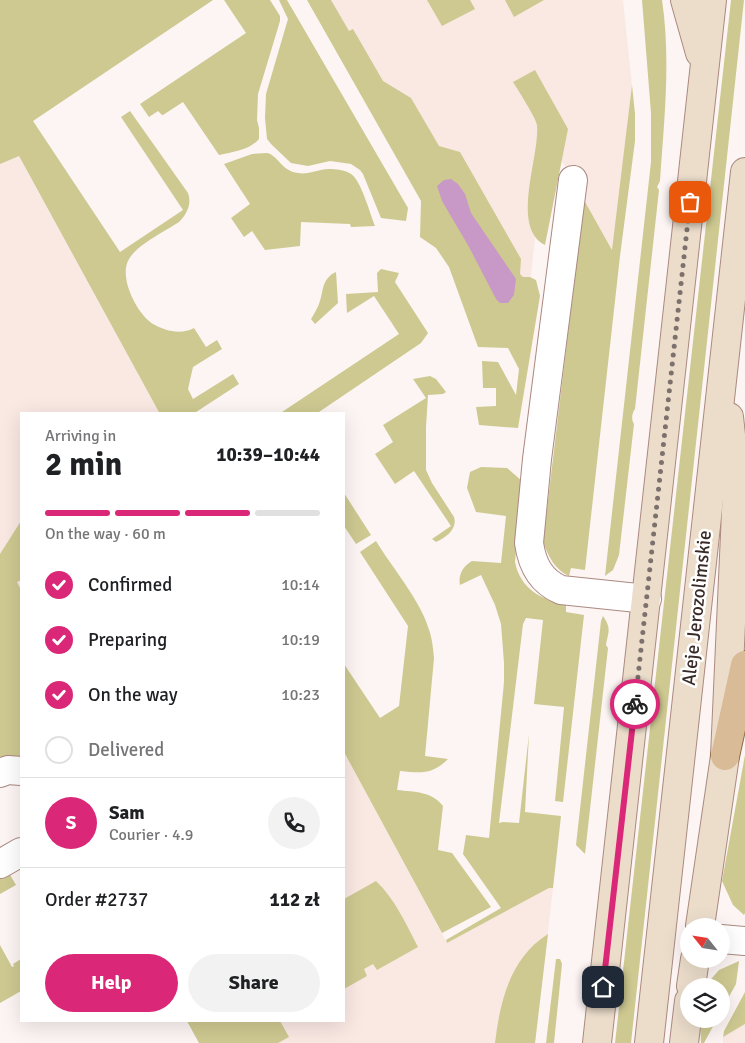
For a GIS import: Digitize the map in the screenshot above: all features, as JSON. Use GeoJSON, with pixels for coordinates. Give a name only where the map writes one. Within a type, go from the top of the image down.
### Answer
{"type":"FeatureCollection","features":[{"type":"Feature","properties":{"kind":"main road"},"geometry":{"type":"LineString","coordinates":[[685,0],[704,69]]}},
{"type":"Feature","properties":{"kind":"main road"},"geometry":{"type":"LineString","coordinates":[[597,1043],[712,0]]}},
{"type":"Feature","properties":{"kind":"main road","name":"Aleje Jerozolimskie"},"geometry":{"type":"LineString","coordinates":[[649,1043],[745,172]]}},
{"type":"Feature","properties":{"kind":"main road"},"geometry":{"type":"LineString","coordinates":[[724,366],[737,490],[725,756]]}},
{"type":"Feature","properties":{"kind":"main road"},"geometry":{"type":"LineString","coordinates":[[701,918],[725,756],[745,665]]}},
{"type":"Feature","properties":{"kind":"main road"},"geometry":{"type":"LineString","coordinates":[[684,1043],[686,1028]]}},
{"type":"Feature","properties":{"kind":"street"},"geometry":{"type":"LineString","coordinates":[[573,180],[537,459],[529,543],[531,557],[540,575],[552,586],[561,590],[647,599]]}},
{"type":"Feature","properties":{"kind":"street"},"geometry":{"type":"LineString","coordinates":[[0,773],[8,770],[20,771]]}},
{"type":"Feature","properties":{"kind":"street"},"geometry":{"type":"LineString","coordinates":[[0,864],[20,853]]}},
{"type":"Feature","properties":{"kind":"street"},"geometry":{"type":"LineString","coordinates":[[730,939],[745,941]]}},
{"type":"Feature","properties":{"kind":"shaded area"},"geometry":{"type":"Polygon","coordinates":[[[0,0],[213,0],[33,121],[120,252],[183,210],[121,117],[130,111],[189,197],[188,209],[179,222],[138,248],[129,259],[126,275],[131,294],[135,304],[153,324],[173,331],[184,331],[194,328],[206,347],[217,340],[222,349],[193,367],[188,389],[193,399],[233,374],[239,384],[196,412],[159,412],[19,156],[0,164],[0,0]]]}},
{"type":"Feature","properties":{"kind":"shaded area"},"geometry":{"type":"Polygon","coordinates":[[[224,0],[270,0],[280,16],[280,21],[258,94],[257,120],[259,139],[246,148],[219,155],[183,102],[163,115],[158,111],[149,117],[140,104],[246,33],[224,0]]]}},
{"type":"Feature","properties":{"kind":"shaded area"},"geometry":{"type":"Polygon","coordinates":[[[279,0],[287,0],[408,208],[406,221],[381,218],[363,174],[351,164],[330,161],[308,166],[291,163],[267,139],[265,118],[266,94],[288,19],[279,0]]]}},
{"type":"Feature","properties":{"kind":"shaded area"},"geometry":{"type":"Polygon","coordinates":[[[307,0],[331,0],[349,31],[353,29],[383,81],[411,98],[439,146],[460,152],[521,259],[520,274],[523,277],[530,277],[536,280],[540,296],[518,428],[479,425],[476,407],[496,406],[496,388],[483,388],[482,361],[498,362],[516,395],[519,369],[508,348],[478,347],[449,267],[436,248],[420,237],[421,201],[307,0]]]}},
{"type":"Feature","properties":{"kind":"shaded area"},"geometry":{"type":"Polygon","coordinates":[[[311,0],[623,0],[632,85],[613,251],[547,135],[520,369],[311,0]]]}},
{"type":"Feature","properties":{"kind":"shaded area"},"geometry":{"type":"Polygon","coordinates":[[[427,0],[470,0],[475,9],[442,26],[427,0]]]}},
{"type":"Feature","properties":{"kind":"shaded area"},"geometry":{"type":"Polygon","coordinates":[[[505,0],[544,0],[514,17],[505,0]]]}},
{"type":"Feature","properties":{"kind":"shaded area"},"geometry":{"type":"Polygon","coordinates":[[[642,0],[662,0],[666,45],[665,113],[660,181],[657,187],[659,190],[635,409],[632,416],[634,424],[619,555],[613,570],[605,576],[651,162],[651,113],[642,0]]]}},
{"type":"Feature","properties":{"kind":"shaded area"},"geometry":{"type":"Polygon","coordinates":[[[731,0],[744,0],[631,1043],[615,1043],[731,0]]]}},
{"type":"Feature","properties":{"kind":"shaded area"},"geometry":{"type":"Polygon","coordinates":[[[535,70],[568,129],[545,245],[535,236],[529,223],[528,208],[537,139],[537,125],[513,82],[535,70]]]}},
{"type":"Feature","properties":{"kind":"shaded area"},"geometry":{"type":"Polygon","coordinates":[[[632,85],[635,141],[620,256],[585,570],[571,568],[569,576],[559,570],[550,558],[543,542],[584,200],[612,250],[632,85]]]}},
{"type":"Feature","properties":{"kind":"shaded area"},"geometry":{"type":"Polygon","coordinates":[[[0,122],[159,412],[20,412],[20,724],[0,688],[0,122]]]}},
{"type":"Feature","properties":{"kind":"shaded area"},"geometry":{"type":"Polygon","coordinates":[[[252,154],[271,154],[292,172],[306,173],[331,169],[351,174],[355,177],[362,190],[375,226],[351,227],[350,224],[301,222],[300,246],[265,250],[252,231],[244,237],[231,218],[250,204],[224,164],[252,154]]]}},
{"type":"Feature","properties":{"kind":"shaded area"},"geometry":{"type":"Polygon","coordinates":[[[451,179],[458,184],[465,194],[471,213],[516,279],[514,295],[508,303],[500,303],[496,299],[442,201],[437,186],[444,180],[451,179]]]}},
{"type":"Feature","properties":{"kind":"shaded area"},"geometry":{"type":"Polygon","coordinates":[[[381,269],[399,273],[395,282],[428,333],[421,343],[319,412],[282,412],[399,334],[374,296],[347,313],[346,294],[378,292],[377,273],[381,269]]]}},
{"type":"Feature","properties":{"kind":"shaded area"},"geometry":{"type":"Polygon","coordinates":[[[336,272],[338,303],[315,324],[311,319],[319,304],[325,282],[336,272]]]}},
{"type":"Feature","properties":{"kind":"shaded area"},"geometry":{"type":"Polygon","coordinates":[[[430,376],[436,379],[446,392],[428,395],[426,470],[455,521],[450,532],[436,542],[432,539],[451,526],[414,471],[395,484],[375,454],[393,442],[383,425],[426,398],[413,379],[430,376]]]}},
{"type":"Feature","properties":{"kind":"shaded area"},"geometry":{"type":"Polygon","coordinates":[[[481,467],[507,468],[522,481],[515,562],[522,579],[533,592],[540,596],[566,603],[566,612],[584,615],[563,802],[555,801],[564,707],[534,704],[543,620],[526,618],[523,624],[499,823],[519,823],[529,734],[525,812],[561,816],[553,888],[549,888],[447,943],[446,940],[501,908],[463,854],[466,835],[489,838],[504,682],[501,624],[495,605],[481,575],[460,585],[462,571],[472,561],[501,563],[506,516],[476,512],[467,488],[470,472],[481,467]]]}},
{"type":"Feature","properties":{"kind":"shaded area"},"geometry":{"type":"Polygon","coordinates":[[[345,495],[371,535],[356,544],[345,528],[345,495]]]}},
{"type":"Feature","properties":{"kind":"shaded area"},"geometry":{"type":"Polygon","coordinates":[[[20,523],[20,580],[17,582],[20,588],[20,762],[0,760],[0,554],[20,523]]]}},
{"type":"Feature","properties":{"kind":"shaded area"},"geometry":{"type":"Polygon","coordinates":[[[376,541],[419,606],[432,642],[434,658],[425,756],[448,759],[437,768],[426,772],[400,771],[397,790],[428,795],[443,806],[438,850],[452,853],[491,907],[442,933],[345,754],[345,666],[380,718],[399,706],[408,626],[360,552],[376,541]]]}},
{"type":"Feature","properties":{"kind":"shaded area"},"geometry":{"type":"Polygon","coordinates":[[[603,616],[608,627],[606,645],[608,648],[585,854],[576,845],[603,616]]]}},
{"type":"Feature","properties":{"kind":"shaded area"},"geometry":{"type":"Polygon","coordinates":[[[345,754],[447,943],[549,888],[553,888],[535,1043],[199,1043],[188,1022],[345,1022],[345,754]]]}},
{"type":"Feature","properties":{"kind":"shaded area"},"geometry":{"type":"Polygon","coordinates":[[[745,755],[744,915],[733,905],[722,881],[745,755]]]}},
{"type":"Feature","properties":{"kind":"shaded area"},"geometry":{"type":"Polygon","coordinates":[[[9,873],[16,885],[0,894],[0,874],[9,873]]]}},
{"type":"Feature","properties":{"kind":"shaded area"},"geometry":{"type":"Polygon","coordinates":[[[376,881],[394,904],[418,947],[377,970],[373,964],[364,969],[367,976],[345,988],[345,898],[376,881]]]}},
{"type":"Feature","properties":{"kind":"shaded area"},"geometry":{"type":"Polygon","coordinates":[[[548,934],[535,1043],[495,1043],[500,1012],[509,982],[524,955],[548,934]]]}},
{"type":"Feature","properties":{"kind":"shaded area"},"geometry":{"type":"Polygon","coordinates":[[[0,945],[12,967],[14,966],[13,964],[20,960],[20,992],[0,1003],[0,945]]]}},
{"type":"Feature","properties":{"kind":"shaded area"},"geometry":{"type":"Polygon","coordinates":[[[556,959],[560,959],[562,964],[554,1043],[546,1043],[556,959]]]}},
{"type":"Feature","properties":{"kind":"shaded area"},"geometry":{"type":"Polygon","coordinates":[[[739,961],[736,984],[730,995],[730,978],[712,978],[719,970],[730,968],[730,965],[739,961]]]}},
{"type":"Feature","properties":{"kind":"shaded area"},"geometry":{"type":"Polygon","coordinates":[[[745,992],[745,1024],[723,1037],[726,1028],[730,1028],[730,1020],[745,992]]]}},
{"type":"Feature","properties":{"kind":"shaded area"},"geometry":{"type":"Polygon","coordinates":[[[188,1022],[281,1022],[289,1037],[278,1043],[199,1043],[188,1022]]]}},
{"type":"Feature","properties":{"kind":"shaded area"},"geometry":{"type":"Polygon","coordinates":[[[745,1024],[745,1043],[723,1043],[723,1037],[745,1024]]]}},
{"type":"Feature","properties":{"kind":"shaded area"},"geometry":{"type":"Polygon","coordinates":[[[700,1028],[712,1028],[704,1043],[701,1043],[700,1028]]]}},
{"type":"Feature","properties":{"kind":"way so far"},"geometry":{"type":"LineString","coordinates":[[635,704],[690,202]]}},
{"type":"Feature","properties":{"kind":"route"},"geometry":{"type":"LineString","coordinates":[[603,987],[635,704]]}}]}
